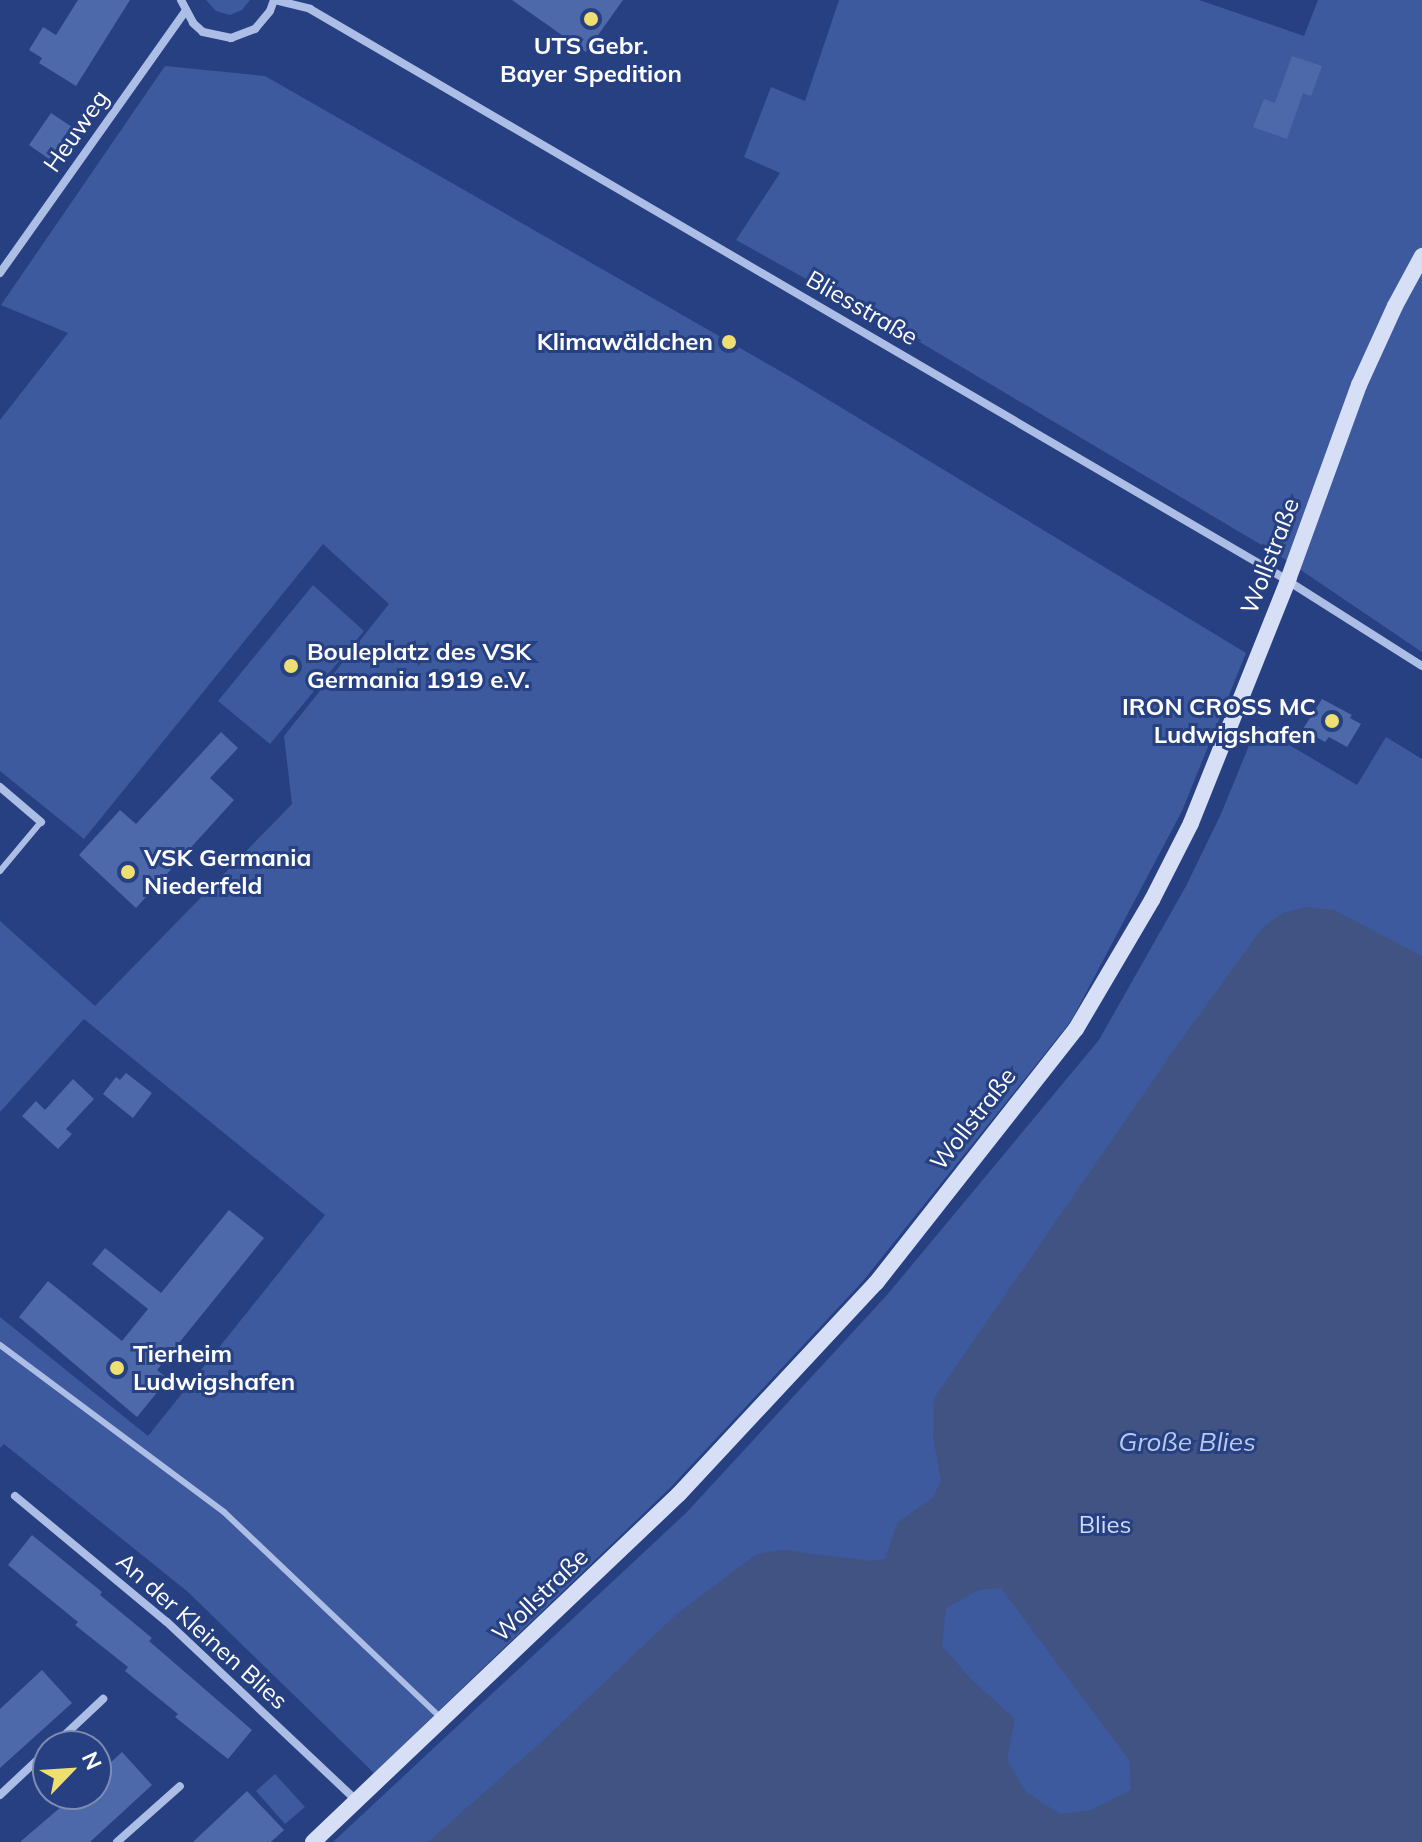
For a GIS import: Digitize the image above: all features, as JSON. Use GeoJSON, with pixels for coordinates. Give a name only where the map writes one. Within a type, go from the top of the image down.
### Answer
{"type":"FeatureCollection","features":[{"type":"Feature","properties":{"kind":"street"},"geometry":{"type":"LineString","coordinates":[[181,0],[185,12],[203,32],[231,38],[255,29],[270,11],[274,0]]}},
{"type":"Feature","properties":{"kind":"street","name":"Bliesstraße"},"geometry":{"type":"LineString","coordinates":[[274,0],[310,9],[1288,580],[1422,666]]}},
{"type":"Feature","properties":{"kind":"street","name":"Heuweg"},"geometry":{"type":"LineString","coordinates":[[0,273],[185,12]]}},
{"type":"Feature","properties":{"kind":"street","name":"Wollstraße"},"geometry":{"type":"LineString","coordinates":[[313,1842],[679,1494],[876,1283],[1076,1029],[1152,900],[1191,823],[1288,580],[1359,385],[1422,256]]}},
{"type":"Feature","properties":{"kind":"street"},"geometry":{"type":"LineString","coordinates":[[0,787],[41,822]]}},
{"type":"Feature","properties":{"kind":"street","name":"An der Kleinen Blies"},"geometry":{"type":"LineString","coordinates":[[15,1496],[167,1622],[358,1802]]}},
{"type":"Feature","properties":{"kind":"street"},"geometry":{"type":"LineString","coordinates":[[70,1730],[103,1699]]}},
{"type":"Feature","properties":{"kind":"street"},"geometry":{"type":"LineString","coordinates":[[0,1795],[32,1765]]}},
{"type":"Feature","properties":{"kind":"street"},"geometry":{"type":"LineString","coordinates":[[117,1842],[180,1786]]}},
{"type":"Feature","properties":{"kind":"lane"},"geometry":{"type":"LineString","coordinates":[[0,871],[41,822]]}},
{"type":"Feature","properties":{"kind":"lane"},"geometry":{"type":"LineString","coordinates":[[0,1345],[224,1512],[443,1721]]}},
{"type":"Feature","properties":{"kind":"green space"},"geometry":{"type":"Polygon","coordinates":[[[206,0],[250,0],[242,10],[230,15],[216,11],[206,0]]]}},
{"type":"Feature","properties":{"kind":"green space"},"geometry":{"type":"Polygon","coordinates":[[[839,0],[1199,0],[1304,36],[1318,0],[1422,0],[1422,652],[1280,556],[918,341],[736,240],[780,173],[744,157],[771,87],[805,101],[839,0]]]}},
{"type":"Feature","properties":{"kind":"green space"},"geometry":{"type":"Polygon","coordinates":[[[165,66],[265,76],[794,379],[1246,653],[1182,811],[1071,1021],[863,1281],[671,1487],[374,1773],[188,1592],[4,1444],[0,1448],[0,1317],[148,1436],[325,1215],[84,1019],[0,1112],[0,921],[95,1006],[292,804],[284,736],[389,604],[323,544],[84,839],[0,771],[0,420],[68,333],[1,305],[165,66]]]}},
{"type":"Feature","properties":{"kind":"green space","name":"Bouleplatz des VSK Germania 1919 e.V."},"geometry":{"type":"Polygon","coordinates":[[[313,585],[364,631],[270,744],[218,701],[313,585]]]}},
{"type":"Feature","properties":{"kind":"green space","name":"Große Blies"},"geometry":{"type":"Polygon","coordinates":[[[1257,726],[1357,785],[1386,737],[1422,759],[1422,1842],[333,1842],[686,1513],[887,1295],[1099,1040],[1186,886],[1221,814],[1257,726]]]}},
{"type":"Feature","properties":{"kind":"green space"},"geometry":{"type":"Polygon","coordinates":[[[275,1774],[305,1807],[285,1824],[256,1791],[275,1774]]]}},
{"type":"Feature","properties":{"kind":"water","name":"Große Blies"},"geometry":{"type":"Polygon","coordinates":[[[1308,907],[1334,910],[1422,956],[1422,1842],[428,1842],[540,1743],[678,1613],[757,1554],[783,1550],[871,1561],[885,1559],[897,1523],[933,1497],[941,1481],[933,1437],[934,1398],[1178,1044],[1263,927],[1284,912],[1308,907]],[[1001,1588],[979,1590],[946,1608],[942,1646],[971,1679],[1015,1719],[1007,1760],[1026,1792],[1060,1814],[1091,1810],[1131,1790],[1129,1760],[1001,1588]]]}},
{"type":"Feature","properties":{"kind":"building"},"geometry":{"type":"Polygon","coordinates":[[[78,0],[130,0],[76,86],[39,63],[42,58],[29,50],[43,27],[56,35],[78,0]]]}},
{"type":"Feature","properties":{"kind":"building"},"geometry":{"type":"Polygon","coordinates":[[[512,0],[623,0],[586,52],[512,0]]]}},
{"type":"Feature","properties":{"kind":"building"},"geometry":{"type":"Polygon","coordinates":[[[1292,56],[1322,66],[1311,96],[1303,93],[1287,139],[1253,127],[1264,99],[1275,103],[1292,56]]]}},
{"type":"Feature","properties":{"kind":"building"},"geometry":{"type":"Polygon","coordinates":[[[51,113],[72,127],[49,159],[29,145],[51,113]]]}},
{"type":"Feature","properties":{"kind":"building","name":"IRON CROSS MC Ludwigshafen"},"geometry":{"type":"Polygon","coordinates":[[[1322,699],[1352,715],[1350,718],[1361,724],[1347,747],[1329,737],[1325,742],[1303,729],[1322,699]]]}},
{"type":"Feature","properties":{"kind":"building"},"geometry":{"type":"Polygon","coordinates":[[[221,732],[238,748],[210,778],[234,800],[136,908],[79,855],[120,810],[136,824],[221,732]]]}},
{"type":"Feature","properties":{"kind":"building"},"geometry":{"type":"Polygon","coordinates":[[[126,1073],[152,1093],[133,1118],[103,1094],[116,1077],[120,1080],[126,1073]]]}},
{"type":"Feature","properties":{"kind":"building"},"geometry":{"type":"Polygon","coordinates":[[[73,1079],[94,1099],[66,1129],[72,1134],[58,1149],[22,1116],[36,1101],[45,1110],[73,1079]]]}},
{"type":"Feature","properties":{"kind":"building"},"geometry":{"type":"Polygon","coordinates":[[[229,1210],[264,1238],[157,1370],[168,1379],[137,1417],[19,1317],[48,1281],[122,1341],[148,1309],[92,1264],[105,1248],[161,1293],[229,1210]]]}},
{"type":"Feature","properties":{"kind":"building"},"geometry":{"type":"Polygon","coordinates":[[[32,1535],[102,1592],[100,1595],[152,1638],[149,1641],[252,1730],[228,1759],[175,1717],[178,1714],[125,1671],[128,1667],[8,1565],[32,1535]]]}},
{"type":"Feature","properties":{"kind":"building"},"geometry":{"type":"Polygon","coordinates":[[[42,1670],[72,1703],[42,1730],[32,1730],[32,1739],[0,1768],[0,1709],[42,1670]]]}},
{"type":"Feature","properties":{"kind":"building"},"geometry":{"type":"Polygon","coordinates":[[[122,1752],[152,1785],[90,1842],[20,1842],[57,1810],[112,1810],[112,1761],[122,1752]]]}},
{"type":"Feature","properties":{"kind":"building"},"geometry":{"type":"Polygon","coordinates":[[[247,1791],[284,1830],[271,1842],[193,1842],[247,1791]]]}},
{"type":"Feature","properties":{"kind":"place","name":"UTS Gebr. Bayer Spedition"},"geometry":{"type":"Point","coordinates":[591,19]}},
{"type":"Feature","properties":{"kind":"place","name":"Klimawäldchen"},"geometry":{"type":"Point","coordinates":[729,342]}},
{"type":"Feature","properties":{"kind":"place","name":"Bouleplatz des VSK Germania 1919 e.V."},"geometry":{"type":"Point","coordinates":[291,666]}},
{"type":"Feature","properties":{"kind":"place","name":"IRON CROSS MC Ludwigshafen"},"geometry":{"type":"Point","coordinates":[1332,721]}},
{"type":"Feature","properties":{"kind":"place","name":"VSK Germania Niederfeld"},"geometry":{"type":"Point","coordinates":[128,872]}},
{"type":"Feature","properties":{"kind":"place","name":"Tierheim Ludwigshafen"},"geometry":{"type":"Point","coordinates":[117,1368]}},
{"type":"Feature","properties":{"kind":"park label","name":"Blies"},"geometry":{"type":"Point","coordinates":[1105,1525]}}]}
